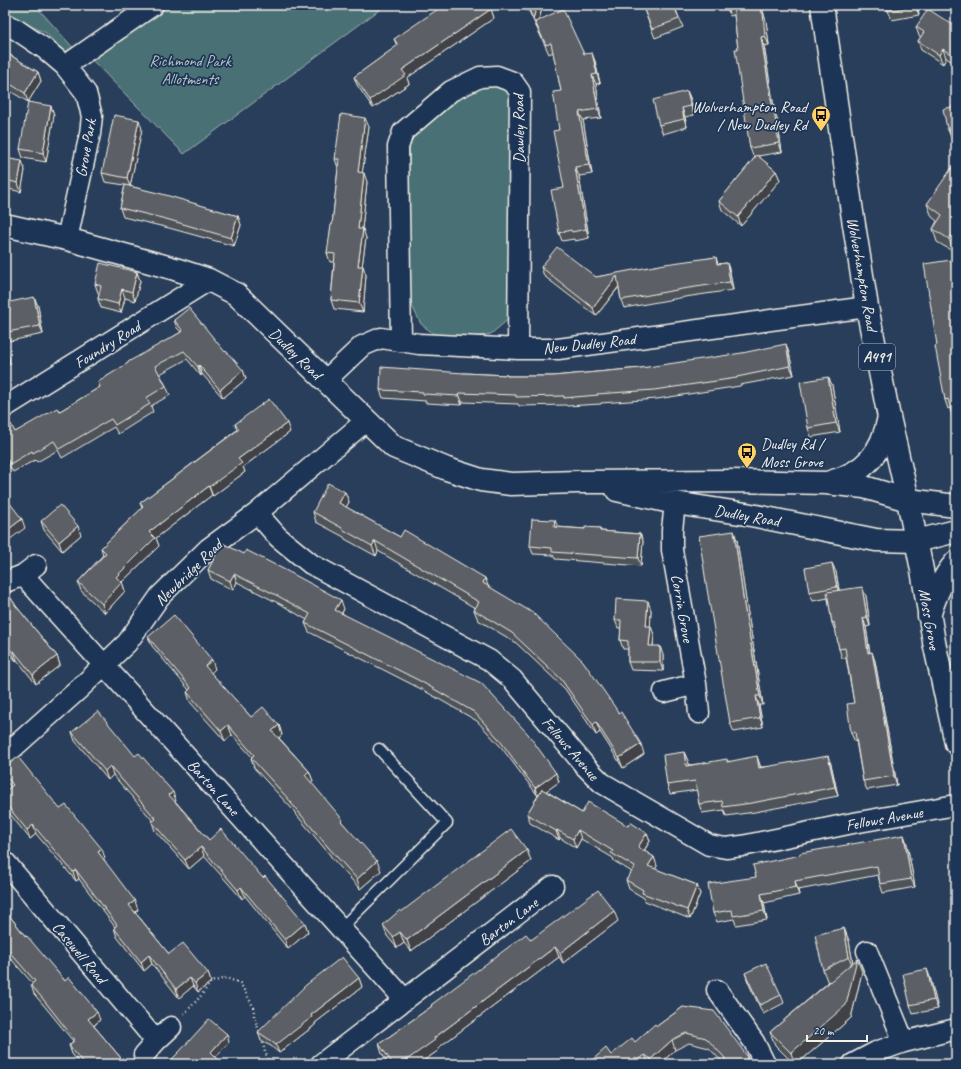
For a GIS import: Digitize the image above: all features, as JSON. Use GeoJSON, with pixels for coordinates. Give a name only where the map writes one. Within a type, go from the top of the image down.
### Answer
{"type":"FeatureCollection","features":[{"type":"Feature","properties":{"kind":"main road","name":"Wolverhampton Road"},"geometry":{"type":"LineString","coordinates":[[822,5],[867,307],[889,417],[917,541]]}},
{"type":"Feature","properties":{"kind":"main road","name":"Dudley Road"},"geometry":{"type":"LineString","coordinates":[[5,226],[67,239],[175,268],[209,280],[236,294],[394,447],[447,469],[481,480],[511,484],[730,481],[826,483],[864,487],[908,500],[956,506]]}},
{"type":"Feature","properties":{"kind":"main road"},"geometry":{"type":"LineString","coordinates":[[826,483],[849,475],[869,462],[877,452],[883,440],[889,417]]}},
{"type":"Feature","properties":{"kind":"main road","name":"Dudley Road"},"geometry":{"type":"LineString","coordinates":[[578,482],[675,503],[746,514],[876,540],[917,541],[956,531]]}},
{"type":"Feature","properties":{"kind":"main road","name":"Moss Grove"},"geometry":{"type":"LineString","coordinates":[[917,541],[934,642],[956,743]]}},
{"type":"Feature","properties":{"kind":"main road"},"geometry":{"type":"LineString","coordinates":[[929,616],[944,577],[956,562]]}},
{"type":"Feature","properties":{"kind":"street"},"geometry":{"type":"LineString","coordinates":[[65,66],[153,5]]}},
{"type":"Feature","properties":{"kind":"street","name":"Grove Park"},"geometry":{"type":"LineString","coordinates":[[5,24],[45,49],[65,66],[86,92],[92,116],[90,134],[67,239]]}},
{"type":"Feature","properties":{"kind":"street","name":"Dawley Road"},"geometry":{"type":"LineString","coordinates":[[402,341],[398,147],[403,132],[451,91],[480,77],[498,76],[513,82],[520,92],[518,349]]}},
{"type":"Feature","properties":{"kind":"street","name":"Foundry Road"},"geometry":{"type":"LineString","coordinates":[[5,406],[209,280]]}},
{"type":"Feature","properties":{"kind":"street","name":"New Dudley Road"},"geometry":{"type":"LineString","coordinates":[[325,381],[362,346],[381,338],[420,344],[518,349],[558,349],[867,307]]}},
{"type":"Feature","properties":{"kind":"street","name":"Newbridge Road"},"geometry":{"type":"LineString","coordinates":[[5,754],[79,689],[127,643],[160,596],[209,548],[257,513],[367,420]]}},
{"type":"Feature","properties":{"kind":"street","name":"Corrin Grove"},"geometry":{"type":"LineString","coordinates":[[675,503],[672,530],[672,550],[696,684],[699,713]]}},
{"type":"Feature","properties":{"kind":"street","name":"Fellows Avenue"},"geometry":{"type":"LineString","coordinates":[[257,513],[278,537],[311,564],[489,660],[512,679],[586,767],[602,783],[709,845],[726,848],[742,846],[852,823],[956,805]]}},
{"type":"Feature","properties":{"kind":"street","name":"Barton Lane"},"geometry":{"type":"LineString","coordinates":[[22,574],[405,1000]]}},
{"type":"Feature","properties":{"kind":"street"},"geometry":{"type":"LineString","coordinates":[[664,692],[696,684]]}},
{"type":"Feature","properties":{"kind":"street","name":"Casewell Road"},"geometry":{"type":"LineString","coordinates":[[5,862],[150,1048],[171,1027]]}},
{"type":"Feature","properties":{"kind":"street","name":"Barton Lane"},"geometry":{"type":"LineString","coordinates":[[321,1064],[553,886]]}},
{"type":"Feature","properties":{"kind":"street"},"geometry":{"type":"LineString","coordinates":[[867,951],[904,1042]]}},
{"type":"Feature","properties":{"kind":"street"},"geometry":{"type":"LineString","coordinates":[[717,990],[754,1042],[765,1064]]}},
{"type":"Feature","properties":{"kind":"street"},"geometry":{"type":"LineString","coordinates":[[853,1064],[876,1052],[904,1042],[956,1029]]}},
{"type":"Feature","properties":{"kind":"lane"},"geometry":{"type":"LineString","coordinates":[[341,928],[447,823],[379,749]]}},
{"type":"Feature","properties":{"kind":"path"},"geometry":{"type":"LineString","coordinates":[[171,1027],[211,982],[226,978],[240,982],[254,1008],[254,1017],[270,1064]]}},
{"type":"Feature","properties":{"kind":"green space"},"geometry":{"type":"Polygon","coordinates":[[[5,5],[35,5],[76,51],[69,59],[46,33],[5,14],[5,5]]]}},
{"type":"Feature","properties":{"kind":"green space","name":"Richmond Park Allotments"},"geometry":{"type":"Polygon","coordinates":[[[158,5],[386,5],[184,154],[90,58],[158,5]]]}},
{"type":"Feature","properties":{"kind":"green space"},"geometry":{"type":"Polygon","coordinates":[[[486,81],[509,85],[512,97],[511,317],[491,334],[464,339],[434,334],[421,324],[410,302],[410,138],[467,90],[486,81]]]}},
{"type":"Feature","properties":{"kind":"building"},"geometry":{"type":"Polygon","coordinates":[[[444,5],[488,5],[491,9],[402,70],[406,75],[370,100],[354,77],[398,45],[394,39],[444,5]]]}},
{"type":"Feature","properties":{"kind":"building"},"geometry":{"type":"Polygon","coordinates":[[[527,5],[537,5],[533,19],[527,5]]]}},
{"type":"Feature","properties":{"kind":"building"},"geometry":{"type":"Polygon","coordinates":[[[642,5],[674,5],[679,19],[652,29],[642,5]]]}},
{"type":"Feature","properties":{"kind":"building"},"geometry":{"type":"Polygon","coordinates":[[[726,5],[760,5],[763,13],[765,36],[761,37],[779,143],[750,148],[735,49],[738,49],[733,6],[727,7],[726,5]]]}},
{"type":"Feature","properties":{"kind":"building"},"geometry":{"type":"Polygon","coordinates":[[[887,5],[915,5],[916,6],[888,11],[887,5]]]}},
{"type":"Feature","properties":{"kind":"building"},"geometry":{"type":"Polygon","coordinates":[[[563,9],[584,54],[592,53],[597,74],[592,75],[598,109],[579,112],[589,165],[575,167],[586,229],[572,232],[571,230],[559,233],[551,190],[564,188],[553,131],[559,130],[553,92],[561,91],[551,43],[546,45],[535,22],[563,9]]]}},
{"type":"Feature","properties":{"kind":"building"},"geometry":{"type":"Polygon","coordinates":[[[928,9],[956,27],[956,58],[943,49],[939,55],[918,41],[924,32],[916,27],[928,9]]]}},
{"type":"Feature","properties":{"kind":"building"},"geometry":{"type":"Polygon","coordinates":[[[5,52],[38,72],[25,93],[5,81],[5,52]]]}},
{"type":"Feature","properties":{"kind":"building"},"geometry":{"type":"Polygon","coordinates":[[[687,91],[691,106],[682,108],[684,119],[659,125],[653,100],[687,91]]]}},
{"type":"Feature","properties":{"kind":"building"},"geometry":{"type":"Polygon","coordinates":[[[28,102],[51,106],[43,153],[20,149],[28,102]]]}},
{"type":"Feature","properties":{"kind":"building"},"geometry":{"type":"Polygon","coordinates":[[[956,106],[956,156],[955,156],[943,109],[956,106]]]}},
{"type":"Feature","properties":{"kind":"building"},"geometry":{"type":"Polygon","coordinates":[[[341,114],[365,118],[358,172],[364,173],[358,229],[363,229],[358,266],[363,266],[359,303],[331,300],[335,254],[327,253],[332,225],[339,159],[335,159],[341,114]]]}},
{"type":"Feature","properties":{"kind":"building"},"geometry":{"type":"Polygon","coordinates":[[[114,115],[139,120],[127,178],[102,173],[114,115]]]}},
{"type":"Feature","properties":{"kind":"building"},"geometry":{"type":"Polygon","coordinates":[[[757,155],[776,171],[738,217],[719,201],[757,155]]]}},
{"type":"Feature","properties":{"kind":"building"},"geometry":{"type":"Polygon","coordinates":[[[5,158],[22,161],[18,183],[5,180],[5,158]]]}},
{"type":"Feature","properties":{"kind":"building"},"geometry":{"type":"Polygon","coordinates":[[[953,166],[956,168],[956,229],[949,239],[933,229],[942,215],[927,204],[953,166]]]}},
{"type":"Feature","properties":{"kind":"building"},"geometry":{"type":"Polygon","coordinates":[[[125,185],[238,216],[231,238],[166,219],[120,208],[125,185]]]}},
{"type":"Feature","properties":{"kind":"building"},"geometry":{"type":"Polygon","coordinates":[[[557,247],[596,277],[665,264],[716,257],[717,264],[727,263],[730,282],[621,300],[617,276],[593,308],[541,267],[557,247]]]}},
{"type":"Feature","properties":{"kind":"building"},"geometry":{"type":"Polygon","coordinates":[[[951,260],[956,291],[956,430],[948,399],[945,400],[935,346],[937,345],[924,264],[951,260]]]}},
{"type":"Feature","properties":{"kind":"building"},"geometry":{"type":"Polygon","coordinates":[[[100,263],[137,272],[132,292],[122,289],[118,304],[98,299],[101,286],[95,284],[100,263]]]}},
{"type":"Feature","properties":{"kind":"building"},"geometry":{"type":"Polygon","coordinates":[[[34,297],[40,326],[7,332],[5,322],[5,303],[34,297]]]}},
{"type":"Feature","properties":{"kind":"building"},"geometry":{"type":"Polygon","coordinates":[[[189,308],[225,352],[226,351],[243,370],[220,390],[199,365],[198,367],[184,351],[155,366],[166,386],[146,398],[150,404],[115,425],[111,419],[59,449],[54,441],[33,453],[32,451],[10,464],[5,455],[5,427],[11,424],[15,432],[57,408],[60,411],[100,387],[98,382],[128,362],[183,331],[174,320],[189,308]]]}},
{"type":"Feature","properties":{"kind":"building"},"geometry":{"type":"Polygon","coordinates":[[[786,344],[790,366],[737,378],[654,390],[564,398],[564,396],[516,397],[516,395],[459,393],[458,396],[423,394],[423,392],[380,390],[381,367],[507,376],[553,376],[641,368],[742,353],[786,344]]]}},
{"type":"Feature","properties":{"kind":"building"},"geometry":{"type":"Polygon","coordinates":[[[828,377],[836,423],[808,428],[800,382],[828,377]]]}},
{"type":"Feature","properties":{"kind":"building"},"geometry":{"type":"Polygon","coordinates":[[[269,399],[287,423],[238,459],[242,463],[149,532],[155,538],[116,577],[122,582],[102,604],[78,582],[106,553],[101,548],[143,507],[140,503],[239,429],[235,424],[269,399]]]}},
{"type":"Feature","properties":{"kind":"building"},"geometry":{"type":"Polygon","coordinates":[[[328,483],[345,492],[339,503],[400,537],[404,530],[485,578],[483,583],[533,613],[583,661],[619,713],[621,712],[641,744],[619,758],[596,722],[593,725],[561,679],[512,633],[474,610],[479,602],[375,541],[372,546],[313,512],[328,483]]]}},
{"type":"Feature","properties":{"kind":"building"},"geometry":{"type":"Polygon","coordinates":[[[6,498],[22,519],[5,532],[5,499],[6,498]]]}},
{"type":"Feature","properties":{"kind":"building"},"geometry":{"type":"Polygon","coordinates":[[[60,505],[78,526],[59,542],[41,521],[60,505]]]}},
{"type":"Feature","properties":{"kind":"building"},"geometry":{"type":"Polygon","coordinates":[[[532,519],[555,520],[554,527],[585,529],[585,527],[600,528],[600,531],[640,534],[638,558],[552,552],[552,548],[530,546],[532,519]]]}},
{"type":"Feature","properties":{"kind":"building"},"geometry":{"type":"Polygon","coordinates":[[[734,531],[744,605],[760,696],[756,696],[760,718],[730,723],[699,536],[734,531]]]}},
{"type":"Feature","properties":{"kind":"building"},"geometry":{"type":"Polygon","coordinates":[[[222,543],[244,554],[246,550],[341,600],[335,610],[481,683],[528,734],[556,773],[535,788],[498,738],[474,712],[420,681],[305,623],[310,614],[278,596],[234,574],[230,581],[208,570],[222,543]]]}},
{"type":"Feature","properties":{"kind":"building"},"geometry":{"type":"Polygon","coordinates":[[[832,563],[837,587],[809,592],[805,568],[832,563]]]}},
{"type":"Feature","properties":{"kind":"building"},"geometry":{"type":"Polygon","coordinates":[[[862,587],[867,617],[863,618],[868,653],[872,652],[894,776],[863,781],[855,732],[851,733],[847,704],[854,703],[845,648],[839,649],[834,622],[832,623],[827,592],[862,587]]]}},
{"type":"Feature","properties":{"kind":"building"},"geometry":{"type":"Polygon","coordinates":[[[5,589],[16,606],[57,656],[33,675],[14,651],[12,652],[5,643],[5,589]]]}},
{"type":"Feature","properties":{"kind":"building"},"geometry":{"type":"Polygon","coordinates":[[[616,599],[648,601],[646,626],[651,626],[649,646],[660,646],[660,662],[628,662],[628,641],[620,640],[621,620],[615,620],[616,599]]]}},
{"type":"Feature","properties":{"kind":"building"},"geometry":{"type":"Polygon","coordinates":[[[174,615],[212,660],[205,666],[251,717],[263,707],[279,725],[272,731],[309,771],[305,775],[343,820],[341,821],[377,861],[357,879],[251,758],[254,755],[228,725],[221,731],[187,692],[191,688],[148,637],[174,615]]]}},
{"type":"Feature","properties":{"kind":"building"},"geometry":{"type":"Polygon","coordinates":[[[98,711],[135,756],[139,753],[173,792],[169,795],[209,840],[221,829],[263,878],[265,876],[305,923],[285,940],[241,887],[238,890],[201,847],[185,860],[152,822],[156,819],[110,766],[105,771],[72,732],[98,711]]]}},
{"type":"Feature","properties":{"kind":"building"},"geometry":{"type":"Polygon","coordinates":[[[684,752],[686,766],[727,759],[727,762],[757,756],[759,768],[828,756],[835,787],[723,807],[722,801],[699,804],[695,781],[667,785],[663,755],[684,752]]]}},
{"type":"Feature","properties":{"kind":"building"},"geometry":{"type":"Polygon","coordinates":[[[18,757],[60,809],[66,805],[102,849],[98,852],[135,901],[129,905],[169,954],[183,943],[208,973],[195,983],[190,978],[176,989],[149,955],[141,962],[114,928],[117,925],[76,870],[73,872],[33,825],[27,830],[5,803],[5,791],[13,785],[5,775],[5,767],[18,757]]]}},
{"type":"Feature","properties":{"kind":"building"},"geometry":{"type":"Polygon","coordinates":[[[542,789],[582,813],[588,802],[628,826],[630,822],[647,833],[638,847],[654,857],[648,866],[697,885],[687,910],[642,893],[643,890],[626,880],[635,867],[611,853],[613,851],[578,830],[573,839],[527,814],[542,789]]]}},
{"type":"Feature","properties":{"kind":"building"},"geometry":{"type":"Polygon","coordinates":[[[511,829],[527,850],[407,940],[400,932],[393,937],[383,925],[400,910],[401,912],[511,829]]]}},
{"type":"Feature","properties":{"kind":"building"},"geometry":{"type":"Polygon","coordinates":[[[904,835],[911,879],[880,884],[877,866],[795,881],[796,887],[761,894],[764,911],[733,916],[732,910],[713,913],[708,884],[756,877],[753,865],[800,855],[800,853],[904,835]]]}},
{"type":"Feature","properties":{"kind":"building"},"geometry":{"type":"Polygon","coordinates":[[[598,890],[614,911],[560,953],[555,947],[434,1038],[435,1040],[401,1064],[393,1064],[379,1044],[432,1006],[431,1005],[526,934],[531,940],[598,890]]]}},
{"type":"Feature","properties":{"kind":"building"},"geometry":{"type":"Polygon","coordinates":[[[5,910],[26,937],[27,936],[65,981],[69,977],[97,1012],[88,1019],[126,1064],[84,1064],[69,1045],[75,1040],[31,985],[35,981],[5,947],[5,910]]]}},
{"type":"Feature","properties":{"kind":"building"},"geometry":{"type":"Polygon","coordinates":[[[844,928],[849,957],[823,970],[815,935],[844,928]]]}},
{"type":"Feature","properties":{"kind":"building"},"geometry":{"type":"Polygon","coordinates":[[[342,957],[359,978],[311,1015],[312,1017],[276,1045],[258,1032],[306,985],[342,957]]]}},
{"type":"Feature","properties":{"kind":"building"},"geometry":{"type":"Polygon","coordinates":[[[857,959],[846,1005],[791,1053],[770,1032],[857,959]]]}},
{"type":"Feature","properties":{"kind":"building"},"geometry":{"type":"Polygon","coordinates":[[[766,963],[781,995],[760,1005],[745,973],[766,963]]]}},
{"type":"Feature","properties":{"kind":"building"},"geometry":{"type":"Polygon","coordinates":[[[927,969],[934,1000],[910,1005],[903,974],[927,969]]]}},
{"type":"Feature","properties":{"kind":"building"},"geometry":{"type":"Polygon","coordinates":[[[683,1007],[714,1011],[747,1056],[746,1064],[724,1064],[725,1058],[706,1038],[686,1033],[672,1040],[651,1059],[645,1055],[634,1064],[582,1064],[588,1060],[590,1062],[606,1048],[611,1055],[632,1038],[635,1042],[655,1024],[657,1026],[683,1007]]]}},
{"type":"Feature","properties":{"kind":"building"},"geometry":{"type":"Polygon","coordinates":[[[209,1019],[227,1034],[211,1052],[218,1059],[214,1064],[198,1064],[196,1062],[194,1064],[167,1064],[180,1051],[209,1019]]]}},
{"type":"Feature","properties":{"kind":"building"},"geometry":{"type":"Polygon","coordinates":[[[133,1059],[137,1064],[126,1064],[133,1059]]]}},
{"type":"Feature","properties":{"kind":"place","name":"Wolverhampton Road / New Dudley Rd"},"geometry":{"type":"Point","coordinates":[821,132]}},
{"type":"Feature","properties":{"kind":"place","name":"Dudley Rd / Moss Grove"},"geometry":{"type":"Point","coordinates":[747,469]}}]}
